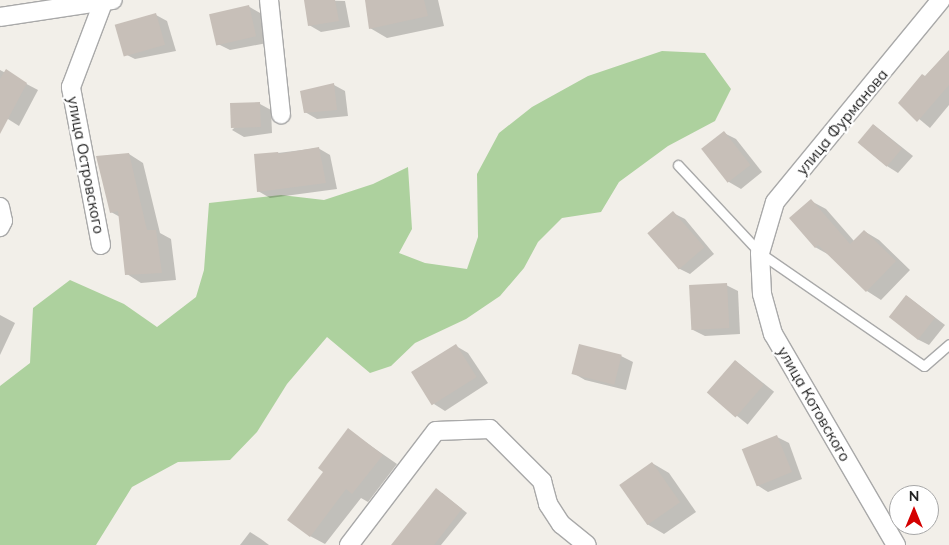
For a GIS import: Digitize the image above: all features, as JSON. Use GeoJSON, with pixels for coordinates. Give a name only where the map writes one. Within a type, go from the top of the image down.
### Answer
{"type":"FeatureCollection","features":[{"type":"Feature","properties":{"kind":"street"},"geometry":{"type":"LineString","coordinates":[[269,0],[281,114]]}},
{"type":"Feature","properties":{"kind":"street","name":"улица Фурманова"},"geometry":{"type":"LineString","coordinates":[[760,253],[775,202],[941,0]]}},
{"type":"Feature","properties":{"kind":"street","name":"улица Островского"},"geometry":{"type":"LineString","coordinates":[[0,18],[107,1]]}},
{"type":"Feature","properties":{"kind":"street","name":"улица Островского"},"geometry":{"type":"LineString","coordinates":[[101,245],[71,87],[107,1]]}},
{"type":"Feature","properties":{"kind":"street"},"geometry":{"type":"LineString","coordinates":[[0,207],[4,221],[0,227]]}},
{"type":"Feature","properties":{"kind":"street","name":"улица Котовского"},"geometry":{"type":"LineString","coordinates":[[760,253],[762,294],[773,334],[896,545]]}},
{"type":"Feature","properties":{"kind":"street"},"geometry":{"type":"LineString","coordinates":[[349,545],[436,431],[490,429],[542,481],[548,504],[561,524],[587,545]]}},
{"type":"Feature","properties":{"kind":"lane"},"geometry":{"type":"LineString","coordinates":[[678,165],[760,253],[924,366],[949,344]]}},
{"type":"Feature","properties":{"kind":"green space"},"geometry":{"type":"Polygon","coordinates":[[[662,51],[705,53],[731,89],[715,121],[668,146],[619,182],[601,212],[562,218],[538,242],[524,268],[500,296],[466,319],[415,343],[391,366],[370,373],[327,337],[287,384],[257,432],[230,460],[178,462],[132,487],[96,545],[0,545],[0,386],[30,363],[33,308],[70,280],[124,304],[157,327],[196,297],[204,270],[209,203],[281,195],[324,200],[373,184],[408,167],[412,229],[399,253],[425,263],[467,269],[478,237],[477,174],[499,133],[532,107],[588,76],[662,51]]]}},
{"type":"Feature","properties":{"kind":"building"},"geometry":{"type":"Polygon","coordinates":[[[304,0],[335,0],[339,21],[308,26],[304,0]]]}},
{"type":"Feature","properties":{"kind":"building"},"geometry":{"type":"Polygon","coordinates":[[[365,0],[424,0],[428,16],[369,29],[365,0]]]}},
{"type":"Feature","properties":{"kind":"building"},"geometry":{"type":"Polygon","coordinates":[[[249,5],[256,36],[216,45],[209,14],[249,5]]]}},
{"type":"Feature","properties":{"kind":"building"},"geometry":{"type":"Polygon","coordinates":[[[156,13],[165,45],[124,57],[115,25],[156,13]]]}},
{"type":"Feature","properties":{"kind":"building"},"geometry":{"type":"Polygon","coordinates":[[[949,50],[949,85],[917,122],[898,103],[922,74],[925,76],[949,50]]]}},
{"type":"Feature","properties":{"kind":"building"},"geometry":{"type":"Polygon","coordinates":[[[6,69],[27,83],[0,134],[0,79],[6,69]]]}},
{"type":"Feature","properties":{"kind":"building"},"geometry":{"type":"Polygon","coordinates":[[[334,83],[337,110],[304,113],[300,91],[334,83]]]}},
{"type":"Feature","properties":{"kind":"building"},"geometry":{"type":"Polygon","coordinates":[[[260,102],[261,127],[231,128],[230,103],[260,102]]]}},
{"type":"Feature","properties":{"kind":"building"},"geometry":{"type":"Polygon","coordinates":[[[873,124],[902,148],[887,167],[858,142],[873,124]]]}},
{"type":"Feature","properties":{"kind":"building"},"geometry":{"type":"Polygon","coordinates":[[[724,131],[750,165],[728,183],[701,149],[724,131]]]}},
{"type":"Feature","properties":{"kind":"building"},"geometry":{"type":"Polygon","coordinates":[[[319,147],[326,183],[257,192],[254,154],[278,152],[279,154],[319,147]]]}},
{"type":"Feature","properties":{"kind":"building"},"geometry":{"type":"Polygon","coordinates":[[[129,153],[147,230],[156,230],[162,273],[125,275],[118,211],[110,213],[96,156],[129,153]]]}},
{"type":"Feature","properties":{"kind":"building"},"geometry":{"type":"Polygon","coordinates":[[[811,199],[850,244],[864,230],[896,261],[866,292],[818,245],[815,248],[789,218],[811,199]]]}},
{"type":"Feature","properties":{"kind":"building"},"geometry":{"type":"Polygon","coordinates":[[[673,211],[704,247],[679,270],[647,233],[673,211]]]}},
{"type":"Feature","properties":{"kind":"building"},"geometry":{"type":"Polygon","coordinates":[[[727,283],[729,328],[691,330],[689,285],[727,283]]]}},
{"type":"Feature","properties":{"kind":"building"},"geometry":{"type":"Polygon","coordinates":[[[906,295],[935,318],[918,340],[889,317],[906,295]]]}},
{"type":"Feature","properties":{"kind":"building"},"geometry":{"type":"Polygon","coordinates":[[[456,344],[477,377],[432,405],[411,372],[456,344]]]}},
{"type":"Feature","properties":{"kind":"building"},"geometry":{"type":"Polygon","coordinates":[[[579,344],[622,355],[614,385],[572,374],[579,344]]]}},
{"type":"Feature","properties":{"kind":"building"},"geometry":{"type":"Polygon","coordinates":[[[735,360],[764,385],[735,417],[707,392],[735,360]]]}},
{"type":"Feature","properties":{"kind":"building"},"geometry":{"type":"Polygon","coordinates":[[[348,428],[383,455],[352,494],[346,489],[310,537],[287,520],[323,472],[318,468],[348,428]]]}},
{"type":"Feature","properties":{"kind":"building"},"geometry":{"type":"Polygon","coordinates":[[[777,435],[792,472],[757,486],[742,449],[777,435]]]}},
{"type":"Feature","properties":{"kind":"building"},"geometry":{"type":"Polygon","coordinates":[[[652,462],[680,502],[647,525],[619,485],[652,462]]]}},
{"type":"Feature","properties":{"kind":"building"},"geometry":{"type":"Polygon","coordinates":[[[436,488],[462,509],[434,545],[391,545],[436,488]]]}}]}
